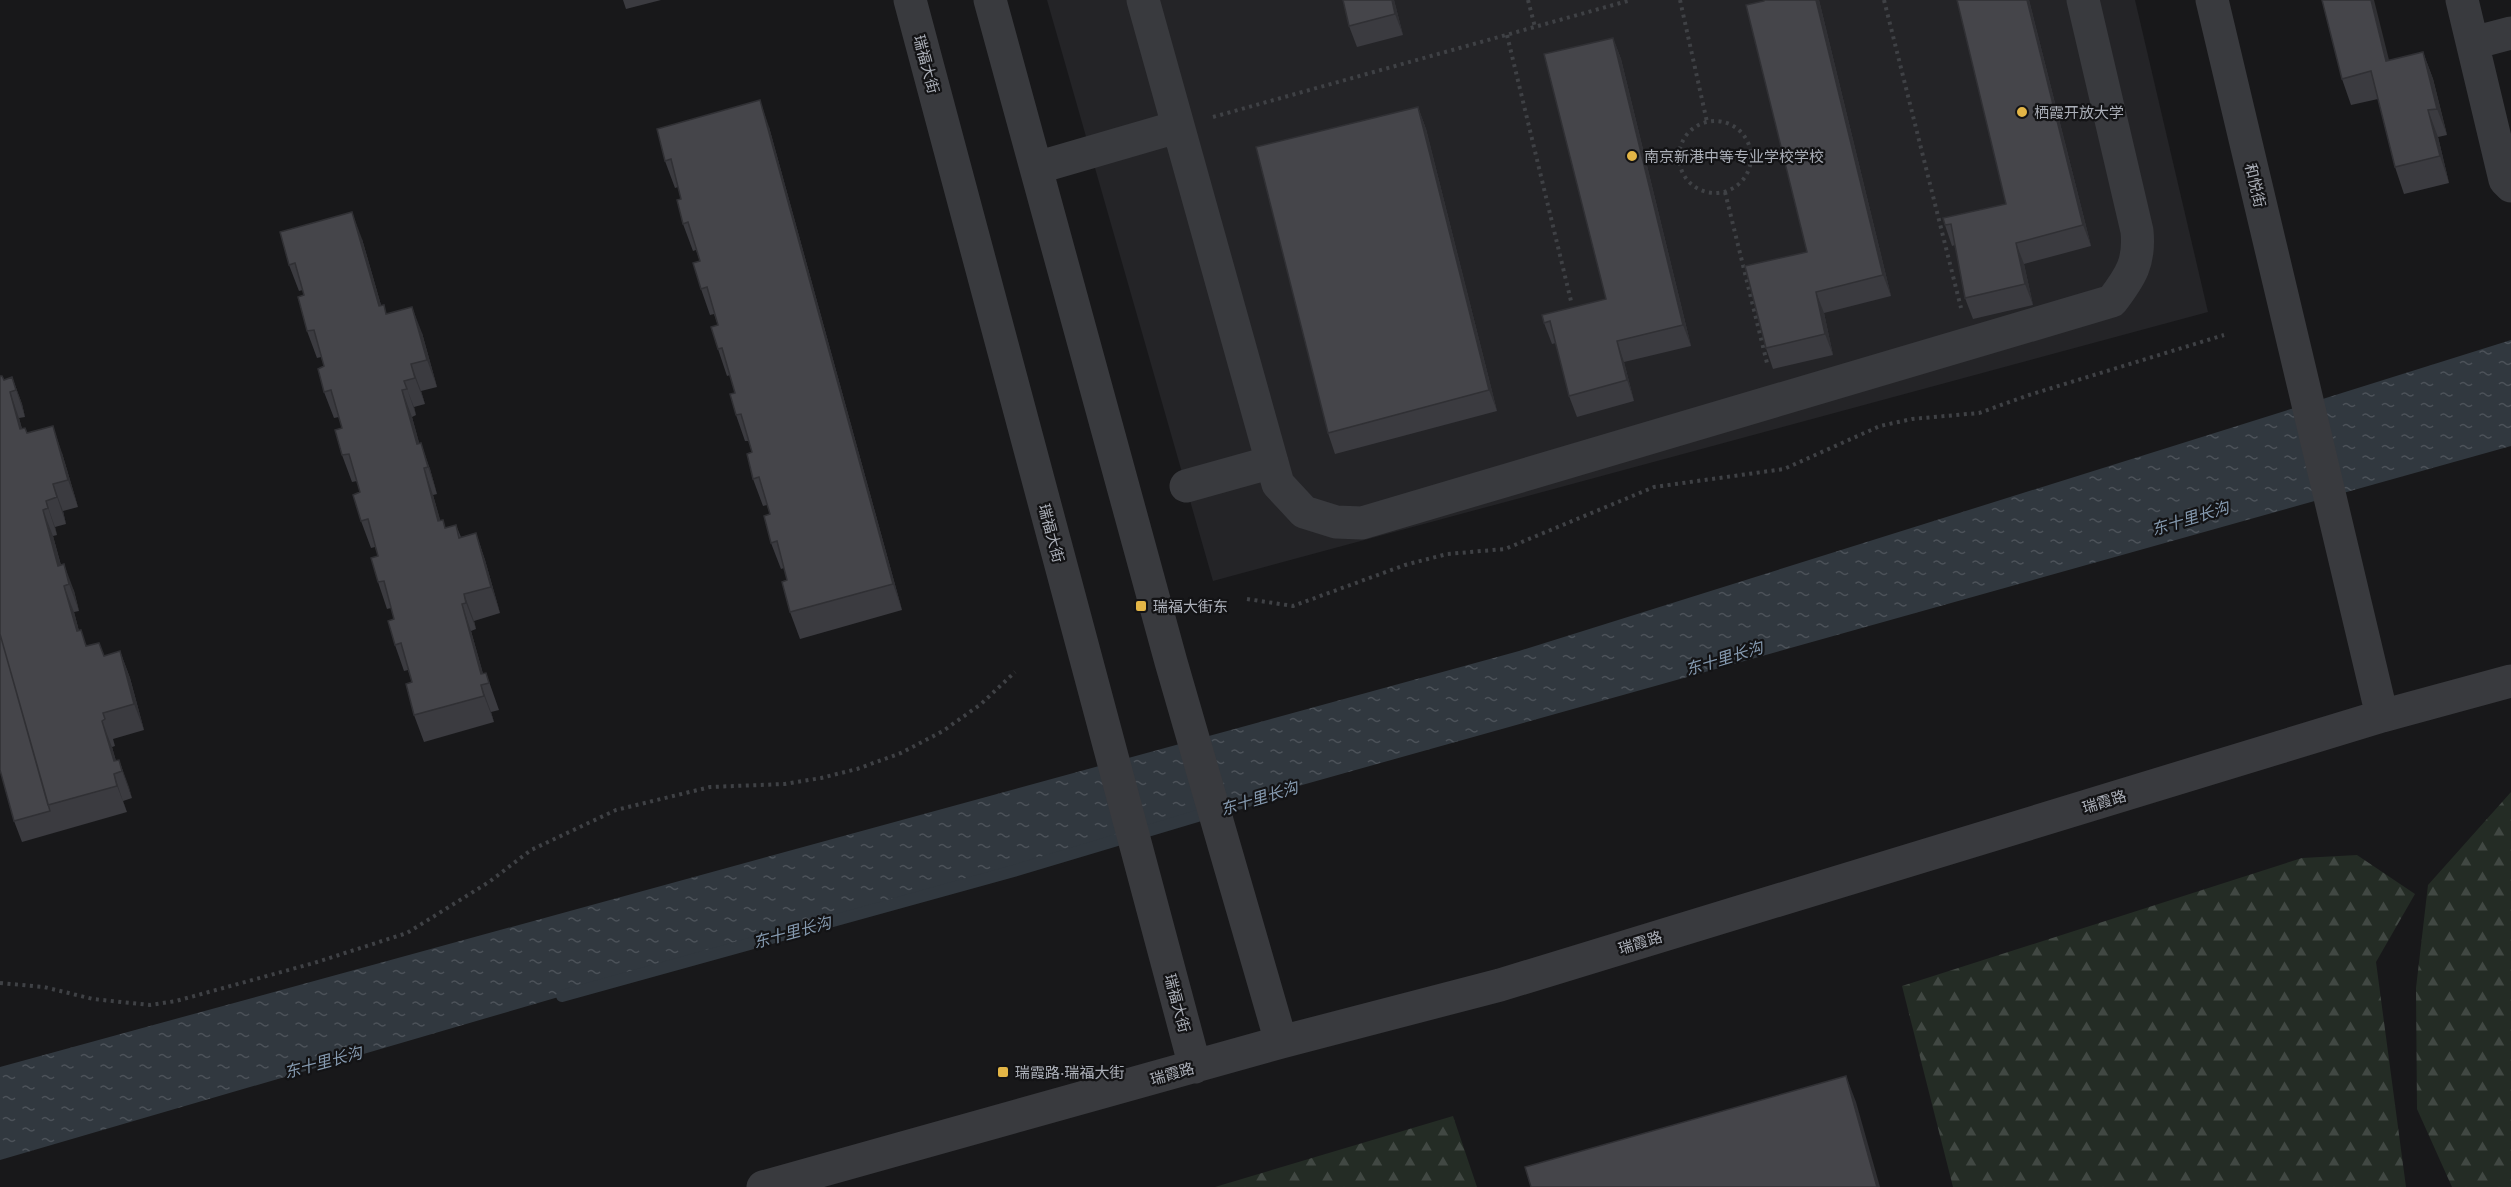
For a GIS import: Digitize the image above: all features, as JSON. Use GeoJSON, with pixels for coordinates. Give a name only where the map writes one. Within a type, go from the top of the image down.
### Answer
{"type":"FeatureCollection","features":[{"type":"Feature","properties":{"kind":"street","name":"瑞福大街"},"geometry":{"type":"LineString","coordinates":[[910,0],[1195,1067]]}},
{"type":"Feature","properties":{"kind":"street"},"geometry":{"type":"LineString","coordinates":[[990,0],[1171,662],[1281,1042]]}},
{"type":"Feature","properties":{"kind":"street"},"geometry":{"type":"LineString","coordinates":[[1143,0],[1278,484],[1304,512],[1336,522],[1362,523],[2112,301],[2130,278],[2139,251],[2137,231],[2083,0]]}},
{"type":"Feature","properties":{"kind":"street","name":"和悦街"},"geometry":{"type":"LineString","coordinates":[[2212,0],[2382,716]]}},
{"type":"Feature","properties":{"kind":"street"},"geometry":{"type":"LineString","coordinates":[[2462,0],[2505,180],[2511,186]]}},
{"type":"Feature","properties":{"kind":"street"},"geometry":{"type":"LineString","coordinates":[[2473,43],[2511,33]]}},
{"type":"Feature","properties":{"kind":"street"},"geometry":{"type":"LineString","coordinates":[[1036,168],[1177,127]]}},
{"type":"Feature","properties":{"kind":"street"},"geometry":{"type":"LineString","coordinates":[[1186,486],[1272,462]]}},
{"type":"Feature","properties":{"kind":"street","name":"瑞霞路"},"geometry":{"type":"LineString","coordinates":[[764,1187],[1281,1042],[1500,985],[2382,716],[2511,681]]}},
{"type":"Feature","properties":{"kind":"path"},"geometry":{"type":"LineString","coordinates":[[1527,0],[1534,27]]}},
{"type":"Feature","properties":{"kind":"path"},"geometry":{"type":"LineString","coordinates":[[1177,127],[1631,0]]}},
{"type":"Feature","properties":{"kind":"path"},"geometry":{"type":"LineString","coordinates":[[1680,0],[1707,122]]}},
{"type":"Feature","properties":{"kind":"path"},"geometry":{"type":"LineString","coordinates":[[1884,0],[1970,342]]}},
{"type":"Feature","properties":{"kind":"path"},"geometry":{"type":"LineString","coordinates":[[1507,35],[1570,301]]}},
{"type":"Feature","properties":{"kind":"path"},"geometry":{"type":"LineString","coordinates":[[1707,122],[1728,123],[1740,130],[1748,141],[1751,154],[1750,169],[1742,182],[1725,192],[1716,194],[1701,191],[1689,183],[1681,171],[1679,156],[1682,142],[1691,130],[1707,122]]}},
{"type":"Feature","properties":{"kind":"path"},"geometry":{"type":"LineString","coordinates":[[1725,192],[1776,400]]}},
{"type":"Feature","properties":{"kind":"path"},"geometry":{"type":"LineString","coordinates":[[1247,599],[1293,606],[1447,554],[1505,549],[1654,487],[1784,469],[1880,426],[1911,419],[1979,413],[2029,394],[2224,335]]}},
{"type":"Feature","properties":{"kind":"path"},"geometry":{"type":"LineString","coordinates":[[0,983],[44,987],[93,999],[150,1005],[176,1001],[314,963],[407,933],[489,882],[531,850],[616,810],[710,787],[785,784],[821,778],[857,769],[901,753],[943,731],[981,704],[1015,672]]}},
{"type":"Feature","properties":{"kind":"shaded area","name":"南京新港中等专业学校学校"},"geometry":{"type":"Polygon","coordinates":[[[1047,0],[2135,0],[2208,312],[1213,581],[1047,0]]]}},
{"type":"Feature","properties":{"kind":"green space"},"geometry":{"type":"Polygon","coordinates":[[[2511,792],[2511,1187],[2452,1187],[2417,1109],[2416,988],[2428,885],[2511,792]]]}},
{"type":"Feature","properties":{"kind":"green space"},"geometry":{"type":"Polygon","coordinates":[[[2357,855],[2415,894],[2376,962],[2406,1187],[1953,1187],[1902,986],[2302,858],[2357,855]]]}},
{"type":"Feature","properties":{"kind":"green space"},"geometry":{"type":"Polygon","coordinates":[[[1453,1116],[1477,1187],[1215,1187],[1453,1116]]]}},
{"type":"Feature","properties":{"kind":"water"},"geometry":{"type":"Polygon","coordinates":[[[2511,340],[2511,446],[867,907],[0,1160],[0,1067],[1519,651],[2511,340]]]}},
{"type":"Feature","properties":{"kind":"building"},"geometry":{"type":"Polygon","coordinates":[[[1343,0],[1392,0],[1395,14],[1349,26],[1343,0]]]}},
{"type":"Feature","properties":{"kind":"building"},"geometry":{"type":"Polygon","coordinates":[[[1764,0],[1816,0],[1883,275],[1816,292],[1825,334],[1766,348],[1745,266],[1807,252],[1746,5],[1764,0]]]}},
{"type":"Feature","properties":{"kind":"building","name":"栖霞开放大学"},"geometry":{"type":"Polygon","coordinates":[[[1957,0],[2027,0],[2083,225],[2016,243],[2025,284],[1965,298],[1951,224],[1945,225],[1943,218],[2006,204],[1957,0]]]}},
{"type":"Feature","properties":{"kind":"building"},"geometry":{"type":"Polygon","coordinates":[[[2322,0],[2371,0],[2386,61],[2423,52],[2437,109],[2428,110],[2440,156],[2395,167],[2371,71],[2342,79],[2322,0]]]}},
{"type":"Feature","properties":{"kind":"building"},"geometry":{"type":"Polygon","coordinates":[[[1613,38],[1683,325],[1617,341],[1627,380],[1569,396],[1550,321],[1544,323],[1542,315],[1606,299],[1544,54],[1613,38]]]}},
{"type":"Feature","properties":{"kind":"building"},"geometry":{"type":"Polygon","coordinates":[[[760,100],[893,584],[790,612],[782,582],[787,580],[777,541],[771,543],[764,516],[770,514],[759,477],[753,479],[747,454],[752,452],[741,414],[736,415],[730,394],[735,393],[722,348],[718,349],[711,327],[718,325],[707,287],[701,289],[693,263],[700,261],[688,222],[683,224],[677,200],[681,199],[671,159],[665,161],[657,129],[760,100]]]}},
{"type":"Feature","properties":{"kind":"building"},"geometry":{"type":"Polygon","coordinates":[[[1418,107],[1489,390],[1328,433],[1256,147],[1418,107]]]}},
{"type":"Feature","properties":{"kind":"building"},"geometry":{"type":"Polygon","coordinates":[[[352,212],[379,306],[384,305],[386,314],[412,307],[427,360],[411,364],[415,378],[404,381],[407,389],[402,390],[417,444],[421,443],[428,467],[424,468],[438,521],[443,520],[445,528],[456,525],[459,538],[476,533],[491,587],[464,594],[466,603],[462,604],[481,674],[486,673],[489,683],[481,685],[484,696],[414,715],[406,684],[412,682],[401,643],[395,645],[388,621],[394,619],[384,581],[378,582],[371,558],[378,556],[368,519],[361,521],[353,495],[360,492],[349,454],[342,455],[335,430],[342,428],[331,390],[324,392],[318,369],[324,366],[314,330],[307,331],[298,297],[304,295],[295,263],[289,265],[280,232],[352,212]]]}},
{"type":"Feature","properties":{"kind":"building"},"geometry":{"type":"Polygon","coordinates":[[[0,376],[4,380],[12,377],[16,390],[10,392],[20,429],[25,428],[27,433],[53,426],[68,480],[53,484],[57,497],[46,501],[48,508],[43,510],[58,566],[64,564],[69,584],[64,586],[77,631],[81,630],[86,646],[99,643],[104,656],[120,651],[134,704],[103,713],[105,719],[102,721],[114,761],[119,760],[122,771],[114,774],[117,786],[48,805],[0,634],[0,376]]]}},
{"type":"Feature","properties":{"kind":"building"},"geometry":{"type":"Polygon","coordinates":[[[0,634],[50,811],[14,821],[0,770],[0,634]]]}},
{"type":"Feature","properties":{"kind":"building"},"geometry":{"type":"Polygon","coordinates":[[[1846,1076],[1877,1187],[1531,1187],[1525,1167],[1846,1076]]]}},
{"type":"Feature","properties":{"kind":"waterway","name":"东十里长沟"},"geometry":{"type":"LineString","coordinates":[[562,996],[1017,870],[1281,791]]}},
{"type":"Feature","properties":{"kind":"place","name":"栖霞开放大学"},"geometry":{"type":"Point","coordinates":[2022,112]}},
{"type":"Feature","properties":{"kind":"place","name":"南京新港中等专业学校学校"},"geometry":{"type":"Point","coordinates":[1632,156]}},
{"type":"Feature","properties":{"kind":"place","name":"瑞福大街东"},"geometry":{"type":"Point","coordinates":[1141,606]}},
{"type":"Feature","properties":{"kind":"place","name":"瑞霞路·瑞福大街"},"geometry":{"type":"Point","coordinates":[1003,1072]}}]}
